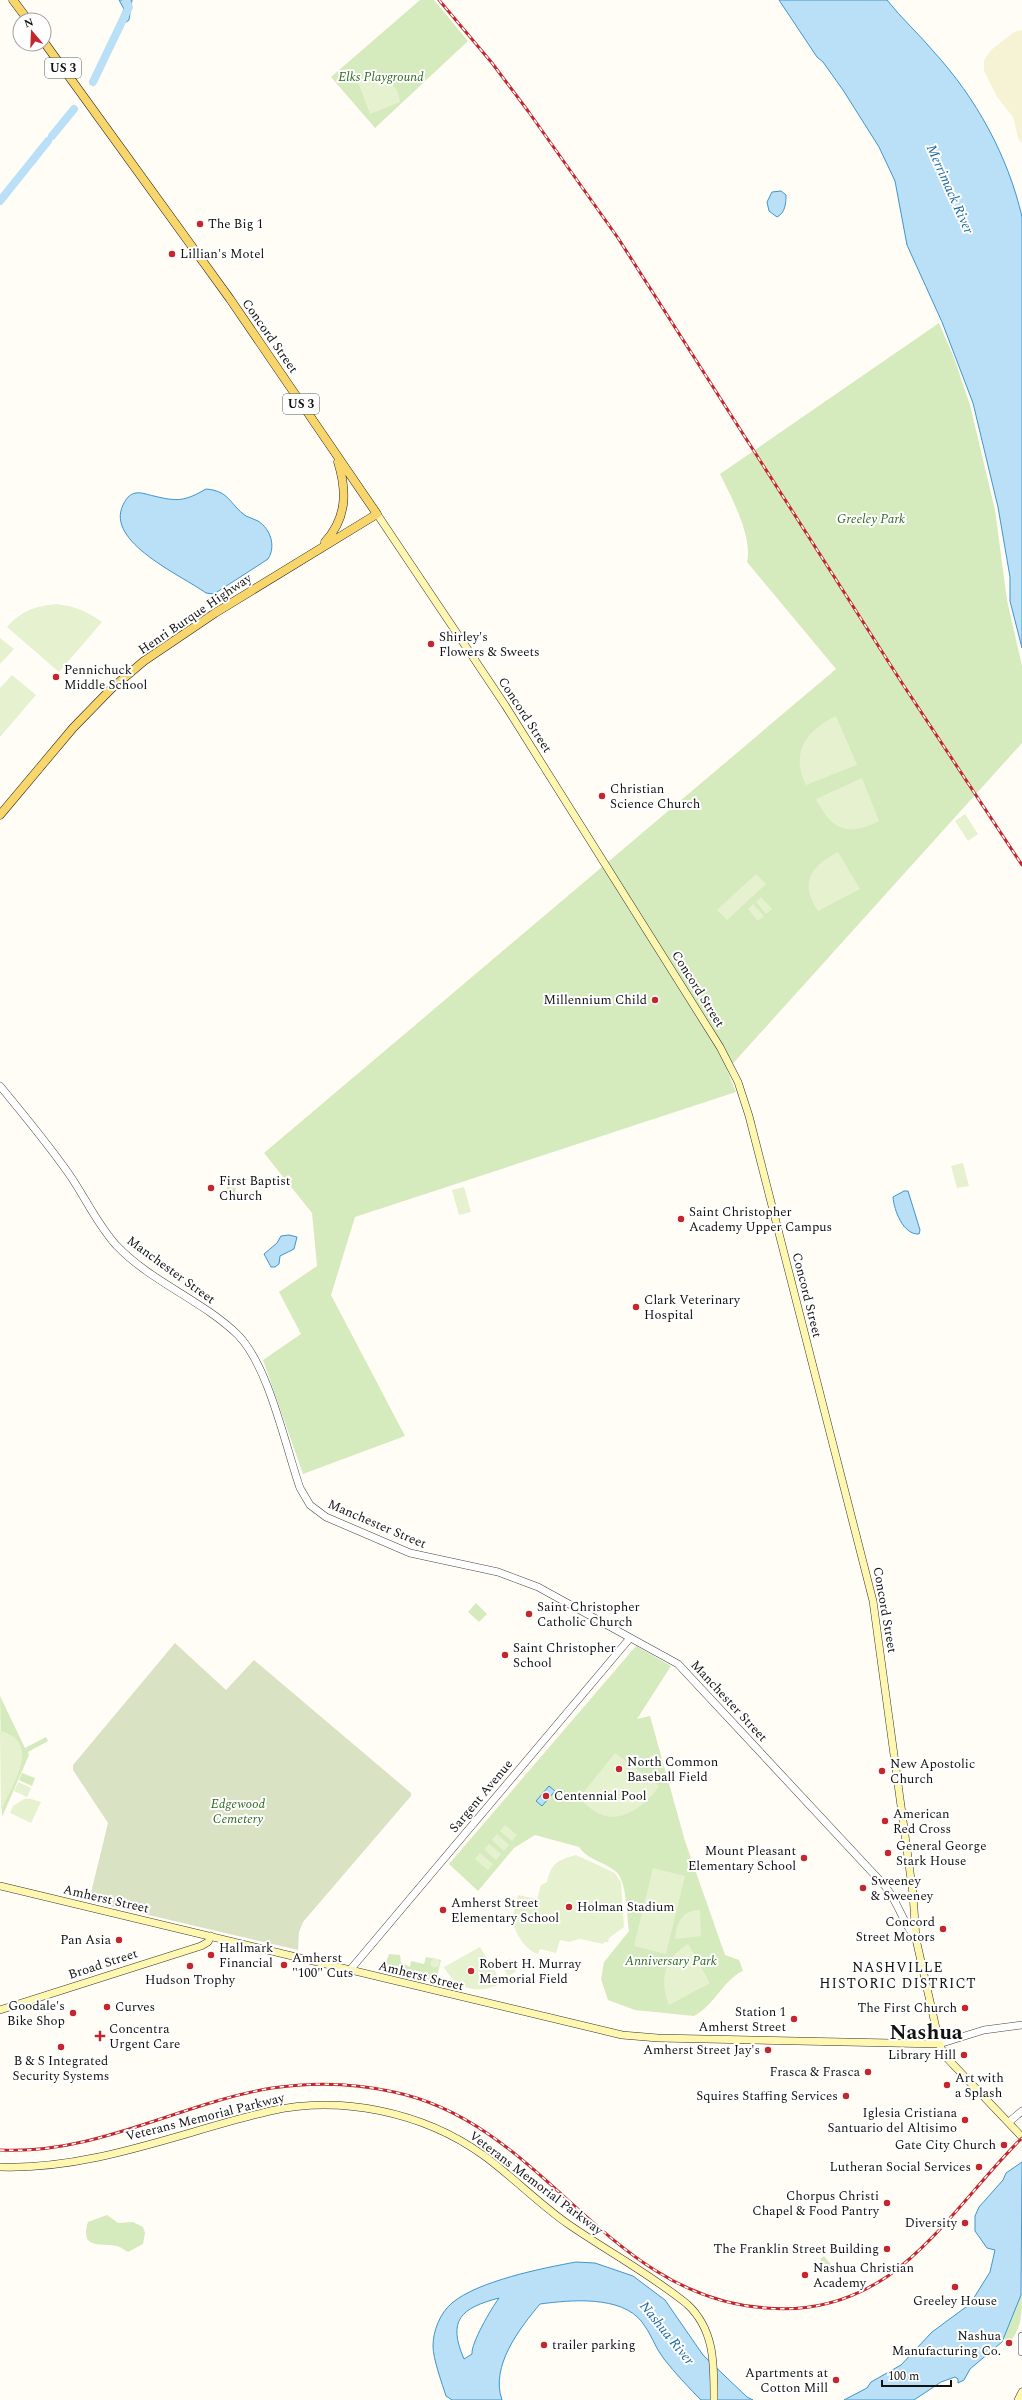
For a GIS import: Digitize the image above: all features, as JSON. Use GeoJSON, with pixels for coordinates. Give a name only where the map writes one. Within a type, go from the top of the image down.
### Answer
{"type":"FeatureCollection","features":[{"type":"Feature","properties":{"kind":"main road"},"geometry":{"type":"LineString","coordinates":[[13,0],[22,12]]}},
{"type":"Feature","properties":{"kind":"main road","name":"Concord Street"},"geometry":{"type":"LineString","coordinates":[[51,52],[244,319],[510,711],[720,1047],[738,1082],[751,1122],[873,1601],[913,1894],[916,1939],[939,2044]]}},
{"type":"Feature","properties":{"kind":"main road"},"geometry":{"type":"LineString","coordinates":[[321,547],[337,526],[343,509],[344,485],[336,455]]}},
{"type":"Feature","properties":{"kind":"main road","name":"Henri Burque Highway"},"geometry":{"type":"LineString","coordinates":[[0,815],[73,728],[133,670],[178,636],[377,514]]}},
{"type":"Feature","properties":{"kind":"main road","name":"Amherst Street"},"geometry":{"type":"LineString","coordinates":[[0,1886],[627,2036],[939,2044]]}},
{"type":"Feature","properties":{"kind":"main road","name":"Broad Street"},"geometry":{"type":"LineString","coordinates":[[0,2010],[202,1945],[211,1936]]}},
{"type":"Feature","properties":{"kind":"main road"},"geometry":{"type":"LineString","coordinates":[[939,2044],[946,2057],[1010,2122],[1022,2137]]}},
{"type":"Feature","properties":{"kind":"main road","name":"Veterans Memorial Parkway"},"geometry":{"type":"LineString","coordinates":[[0,2167],[47,2166],[84,2160],[282,2109],[325,2106],[359,2107],[416,2121],[461,2141],[498,2166],[559,2218],[687,2304],[702,2322],[711,2344],[714,2363],[714,2400]]}},
{"type":"Feature","properties":{"kind":"main road"},"geometry":{"type":"LineString","coordinates":[[1018,2400],[1022,2392]]}},
{"type":"Feature","properties":{"kind":"street","name":"Manchester Street"},"geometry":{"type":"LineString","coordinates":[[0,1086],[69,1175],[117,1245],[132,1259],[221,1321],[245,1343],[262,1374],[300,1488],[306,1500],[316,1510],[339,1523],[410,1553],[493,1570],[538,1586],[667,1658],[686,1671],[885,1886],[893,1897],[909,1930],[916,1939]]}},
{"type":"Feature","properties":{"kind":"street","name":"Sargent Avenue"},"geometry":{"type":"LineString","coordinates":[[350,1970],[630,1638]]}},
{"type":"Feature","properties":{"kind":"street"},"geometry":{"type":"LineString","coordinates":[[939,2044],[976,2032],[1022,2025]]}},
{"type":"Feature","properties":{"kind":"street"},"geometry":{"type":"LineString","coordinates":[[1010,2122],[1022,2111]]}},
{"type":"Feature","properties":{"kind":"street"},"geometry":{"type":"LineString","coordinates":[[1022,2336],[1022,2352]]}},
{"type":"Feature","properties":{"kind":"shaded area"},"geometry":{"type":"Polygon","coordinates":[[[1022,30],[1022,142],[1019,141],[1013,117],[997,97],[984,71],[984,60],[991,50],[1014,32],[1022,30]]]}},
{"type":"Feature","properties":{"kind":"green space","name":"Elks Playground"},"geometry":{"type":"Polygon","coordinates":[[[420,0],[434,0],[468,41],[375,128],[331,77],[420,0]]]}},
{"type":"Feature","properties":{"kind":"green space"},"geometry":{"type":"Polygon","coordinates":[[[372,78],[383,79],[392,84],[397,91],[400,102],[370,114],[358,82],[372,78]]]}},
{"type":"Feature","properties":{"kind":"green space","name":"Greeley Park"},"geometry":{"type":"Polygon","coordinates":[[[939,323],[954,358],[970,405],[995,510],[1007,600],[1022,666],[1022,743],[727,1070],[736,1092],[355,1217],[331,1295],[405,1436],[303,1474],[263,1360],[301,1334],[279,1292],[317,1266],[312,1213],[264,1153],[836,669],[747,562],[747,541],[744,529],[735,505],[720,474],[939,323]]]}},
{"type":"Feature","properties":{"kind":"green space"},"geometry":{"type":"Polygon","coordinates":[[[56,604],[69,606],[80,610],[102,622],[59,672],[7,627],[23,613],[29,610],[41,606],[56,604]]]}},
{"type":"Feature","properties":{"kind":"green space"},"geometry":{"type":"Polygon","coordinates":[[[0,638],[14,649],[0,664],[0,638]]]}},
{"type":"Feature","properties":{"kind":"green space"},"geometry":{"type":"Polygon","coordinates":[[[12,675],[36,695],[0,737],[0,688],[12,675]]]}},
{"type":"Feature","properties":{"kind":"green space"},"geometry":{"type":"Polygon","coordinates":[[[836,716],[857,765],[806,785],[801,774],[800,763],[804,744],[816,728],[836,716]]]}},
{"type":"Feature","properties":{"kind":"green space"},"geometry":{"type":"Polygon","coordinates":[[[862,778],[879,821],[858,829],[842,828],[828,818],[816,799],[862,778]]]}},
{"type":"Feature","properties":{"kind":"green space"},"geometry":{"type":"Polygon","coordinates":[[[965,814],[978,834],[968,841],[955,821],[965,814]]]}},
{"type":"Feature","properties":{"kind":"green space"},"geometry":{"type":"Polygon","coordinates":[[[838,852],[860,889],[818,911],[809,892],[811,876],[821,863],[838,852]]]}},
{"type":"Feature","properties":{"kind":"green space"},"geometry":{"type":"Polygon","coordinates":[[[756,874],[766,884],[727,920],[717,910],[756,874]]]}},
{"type":"Feature","properties":{"kind":"green space"},"geometry":{"type":"Polygon","coordinates":[[[761,897],[772,909],[766,914],[756,902],[761,897]]]}},
{"type":"Feature","properties":{"kind":"green space"},"geometry":{"type":"Polygon","coordinates":[[[753,904],[764,916],[758,921],[748,909],[753,904]]]}},
{"type":"Feature","properties":{"kind":"green space"},"geometry":{"type":"Polygon","coordinates":[[[963,1163],[969,1186],[957,1188],[951,1166],[963,1163]]]}},
{"type":"Feature","properties":{"kind":"green space"},"geometry":{"type":"Polygon","coordinates":[[[227,1187],[236,1188],[235,1194],[226,1195],[227,1187]]]}},
{"type":"Feature","properties":{"kind":"green space"},"geometry":{"type":"Polygon","coordinates":[[[464,1187],[471,1212],[459,1215],[452,1190],[464,1187]]]}},
{"type":"Feature","properties":{"kind":"green space"},"geometry":{"type":"Polygon","coordinates":[[[476,1603],[487,1614],[479,1622],[468,1612],[476,1603]]]}},
{"type":"Feature","properties":{"kind":"green space","name":"Edgewood Cemetery"},"geometry":{"type":"Polygon","coordinates":[[[175,1643],[226,1690],[254,1660],[411,1793],[411,1796],[303,1922],[299,1932],[298,1950],[89,1901],[108,1823],[73,1770],[73,1765],[175,1643]]]}},
{"type":"Feature","properties":{"kind":"green space","name":"Anniversary Park"},"geometry":{"type":"Polygon","coordinates":[[[636,1646],[671,1666],[637,1719],[650,1716],[685,1841],[725,1955],[739,1960],[743,1971],[730,1980],[708,2006],[694,2016],[635,2010],[608,2000],[601,1979],[604,1962],[629,1931],[624,1890],[619,1875],[615,1871],[587,1855],[579,1847],[535,1835],[514,1848],[478,1891],[449,1864],[636,1646]]]}},
{"type":"Feature","properties":{"kind":"green space"},"geometry":{"type":"Polygon","coordinates":[[[0,1696],[25,1748],[46,1737],[48,1741],[28,1752],[29,1755],[2,1817],[0,1696]]]}},
{"type":"Feature","properties":{"kind":"green space"},"geometry":{"type":"Polygon","coordinates":[[[0,1731],[13,1737],[20,1744],[22,1754],[21,1765],[17,1777],[1,1810],[0,1731]]]}},
{"type":"Feature","properties":{"kind":"green space","name":"North Common Baseball Field"},"geometry":{"type":"Polygon","coordinates":[[[615,1753],[659,1786],[649,1799],[635,1810],[627,1814],[610,1817],[596,1812],[579,1798],[615,1753]]]}},
{"type":"Feature","properties":{"kind":"green space"},"geometry":{"type":"Polygon","coordinates":[[[22,1773],[35,1778],[32,1786],[19,1780],[22,1773]]]}},
{"type":"Feature","properties":{"kind":"green space"},"geometry":{"type":"Polygon","coordinates":[[[18,1782],[31,1788],[27,1797],[14,1791],[18,1782]]]}},
{"type":"Feature","properties":{"kind":"green space"},"geometry":{"type":"Polygon","coordinates":[[[24,1799],[31,1799],[41,1802],[31,1823],[10,1813],[13,1806],[24,1799]]]}},
{"type":"Feature","properties":{"kind":"green space"},"geometry":{"type":"Polygon","coordinates":[[[505,1825],[517,1835],[512,1841],[500,1831],[505,1825]]]}},
{"type":"Feature","properties":{"kind":"green space"},"geometry":{"type":"Polygon","coordinates":[[[497,1834],[509,1845],[504,1851],[492,1840],[497,1834]]]}},
{"type":"Feature","properties":{"kind":"green space"},"geometry":{"type":"Polygon","coordinates":[[[489,1844],[501,1854],[496,1860],[484,1849],[489,1844]]]}},
{"type":"Feature","properties":{"kind":"green space"},"geometry":{"type":"Polygon","coordinates":[[[768,1848],[772,1848],[774,1849],[774,1857],[768,1858],[765,1855],[765,1851],[768,1848]]]}},
{"type":"Feature","properties":{"kind":"green space"},"geometry":{"type":"Polygon","coordinates":[[[480,1853],[493,1864],[488,1870],[475,1859],[480,1853]]]}},
{"type":"Feature","properties":{"kind":"green space","name":"Holman Stadium"},"geometry":{"type":"Polygon","coordinates":[[[576,1855],[615,1873],[621,1882],[624,1927],[609,1938],[608,1942],[604,1942],[603,1944],[580,1939],[569,1942],[560,1940],[556,1953],[540,1949],[538,1954],[533,1952],[520,1939],[514,1927],[513,1916],[518,1895],[537,1899],[541,1885],[547,1882],[553,1866],[564,1859],[576,1855]]]}},
{"type":"Feature","properties":{"kind":"green space"},"geometry":{"type":"Polygon","coordinates":[[[653,1868],[685,1876],[666,1954],[634,1946],[653,1868]]]}},
{"type":"Feature","properties":{"kind":"green space"},"geometry":{"type":"Polygon","coordinates":[[[700,1910],[701,1936],[675,1939],[677,1927],[681,1918],[688,1913],[700,1910]]]}},
{"type":"Feature","properties":{"kind":"green space","name":"Anniversary Park"},"geometry":{"type":"Polygon","coordinates":[[[688,1944],[710,1983],[669,2005],[664,1987],[666,1971],[674,1956],[688,1944]]]}},
{"type":"Feature","properties":{"kind":"green space","name":"Robert H. Murray Memorial Field"},"geometry":{"type":"Polygon","coordinates":[[[480,1947],[502,1983],[485,1989],[469,1988],[455,1981],[444,1967],[480,1947]]]}},
{"type":"Feature","properties":{"kind":"green space"},"geometry":{"type":"Polygon","coordinates":[[[389,1954],[400,1955],[401,1962],[410,1967],[411,1961],[424,1964],[426,1957],[441,1960],[436,1981],[383,1970],[389,1954]]]}},
{"type":"Feature","properties":{"kind":"green space"},"geometry":{"type":"Polygon","coordinates":[[[433,1959],[437,1959],[439,1963],[437,1967],[433,1967],[431,1965],[431,1961],[433,1959]]]}},
{"type":"Feature","properties":{"kind":"green space"},"geometry":{"type":"Polygon","coordinates":[[[510,1959],[516,1972],[507,1976],[502,1963],[510,1959]]]}},
{"type":"Feature","properties":{"kind":"green space"},"geometry":{"type":"Polygon","coordinates":[[[107,2215],[118,2223],[133,2222],[143,2227],[145,2233],[143,2244],[128,2252],[117,2246],[89,2241],[86,2231],[88,2222],[107,2215]]]}},
{"type":"Feature","properties":{"kind":"green space"},"geometry":{"type":"Polygon","coordinates":[[[824,2256],[832,2266],[823,2274],[821,2271],[826,2266],[820,2259],[824,2256]]]}},
{"type":"Feature","properties":{"kind":"green space"},"geometry":{"type":"Polygon","coordinates":[[[1022,2292],[1020,2324],[1012,2339],[1012,2346],[1009,2346],[1004,2338],[1022,2292]]]}},
{"type":"Feature","properties":{"kind":"water"},"geometry":{"type":"Polygon","coordinates":[[[119,0],[132,0],[129,20],[122,25],[120,19],[124,9],[119,0]]]}},
{"type":"Feature","properties":{"kind":"water","name":"Merrimack River"},"geometry":{"type":"Polygon","coordinates":[[[779,0],[887,0],[928,45],[964,89],[977,108],[999,150],[1008,172],[1022,217],[1022,648],[1010,601],[1010,577],[998,507],[973,403],[942,322],[907,245],[895,181],[879,147],[843,90],[823,62],[817,57],[779,0]]]}},
{"type":"Feature","properties":{"kind":"water"},"geometry":{"type":"Polygon","coordinates":[[[781,191],[786,195],[785,205],[782,213],[777,217],[769,211],[767,202],[772,192],[781,191]]]}},
{"type":"Feature","properties":{"kind":"water"},"geometry":{"type":"Polygon","coordinates":[[[206,489],[214,490],[225,495],[246,516],[262,524],[269,533],[272,544],[272,549],[268,559],[214,594],[206,593],[148,556],[125,532],[120,519],[123,505],[131,494],[140,493],[175,500],[187,498],[206,489]]]}},
{"type":"Feature","properties":{"kind":"water"},"geometry":{"type":"Polygon","coordinates":[[[904,1191],[908,1191],[920,1230],[919,1234],[908,1230],[897,1215],[893,1197],[904,1191]]]}},
{"type":"Feature","properties":{"kind":"water"},"geometry":{"type":"Polygon","coordinates":[[[289,1235],[297,1237],[294,1249],[280,1256],[279,1264],[275,1267],[271,1267],[264,1254],[277,1243],[281,1236],[289,1235]]]}},
{"type":"Feature","properties":{"kind":"water","name":"Centennial Pool"},"geometry":{"type":"Polygon","coordinates":[[[549,1786],[555,1791],[542,1806],[536,1801],[549,1786]]]}},
{"type":"Feature","properties":{"kind":"water"},"geometry":{"type":"Polygon","coordinates":[[[1022,2162],[1021,2295],[1002,2342],[970,2369],[964,2380],[958,2383],[958,2379],[955,2377],[941,2382],[914,2400],[844,2400],[867,2388],[871,2382],[901,2365],[932,2332],[970,2304],[990,2272],[995,2250],[987,2248],[975,2231],[975,2216],[979,2207],[1003,2180],[1006,2173],[1022,2162]]]}},
{"type":"Feature","properties":{"kind":"water","name":"Nashua River"},"geometry":{"type":"Polygon","coordinates":[[[576,2262],[595,2263],[633,2276],[665,2300],[703,2355],[747,2397],[753,2400],[701,2400],[664,2359],[645,2326],[633,2313],[608,2303],[594,2301],[566,2301],[540,2304],[516,2336],[503,2361],[499,2387],[502,2400],[452,2400],[446,2396],[436,2364],[433,2351],[433,2340],[438,2323],[448,2307],[463,2295],[511,2276],[576,2262]],[[499,2298],[475,2306],[467,2311],[461,2318],[458,2325],[457,2334],[459,2346],[464,2359],[472,2354],[478,2334],[499,2298]]]}},
{"type":"Feature","properties":{"kind":"waterway"},"geometry":{"type":"LineString","coordinates":[[93,82],[129,7],[126,0]]}},
{"type":"Feature","properties":{"kind":"waterway"},"geometry":{"type":"LineString","coordinates":[[52,136],[74,109]]}},
{"type":"Feature","properties":{"kind":"waterway"},"geometry":{"type":"LineString","coordinates":[[0,201],[48,141]]}},
{"type":"Feature","properties":{"kind":"railway"},"geometry":{"type":"LineString","coordinates":[[439,0],[492,63],[618,238],[902,683],[1022,865]]}},
{"type":"Feature","properties":{"kind":"railway"},"geometry":{"type":"LineString","coordinates":[[0,2150],[35,2149],[70,2145],[104,2137],[238,2095],[272,2088],[333,2084],[394,2092],[447,2110],[494,2138],[618,2243],[661,2274],[710,2297],[766,2308],[782,2309],[830,2303],[860,2292],[888,2276],[925,2245],[1022,2138]]}},
{"type":"Feature","properties":{"kind":"place","name":"The Big 1"},"geometry":{"type":"Point","coordinates":[200,224]}},
{"type":"Feature","properties":{"kind":"place","name":"Lillian's Motel"},"geometry":{"type":"Point","coordinates":[172,254]}},
{"type":"Feature","properties":{"kind":"place","name":"Shirley's Flowers & Sweets"},"geometry":{"type":"Point","coordinates":[431,644]}},
{"type":"Feature","properties":{"kind":"place","name":"Pennichuck Middle School"},"geometry":{"type":"Point","coordinates":[56,677]}},
{"type":"Feature","properties":{"kind":"place","name":"Christian Science Church"},"geometry":{"type":"Point","coordinates":[602,796]}},
{"type":"Feature","properties":{"kind":"place","name":"Millennium Child"},"geometry":{"type":"Point","coordinates":[655,1000]}},
{"type":"Feature","properties":{"kind":"place","name":"First Baptist Church"},"geometry":{"type":"Point","coordinates":[211,1188]}},
{"type":"Feature","properties":{"kind":"place","name":"Saint Christopher Academy Upper Campus"},"geometry":{"type":"Point","coordinates":[681,1219]}},
{"type":"Feature","properties":{"kind":"place","name":"Clark Veterinary Hospital"},"geometry":{"type":"Point","coordinates":[636,1307]}},
{"type":"Feature","properties":{"kind":"place","name":"Saint Christopher Catholic Church"},"geometry":{"type":"Point","coordinates":[529,1614]}},
{"type":"Feature","properties":{"kind":"place","name":"Saint Christopher School"},"geometry":{"type":"Point","coordinates":[505,1655]}},
{"type":"Feature","properties":{"kind":"place","name":"North Common Baseball Field"},"geometry":{"type":"Point","coordinates":[619,1769]}},
{"type":"Feature","properties":{"kind":"place","name":"New Apostolic Church"},"geometry":{"type":"Point","coordinates":[882,1771]}},
{"type":"Feature","properties":{"kind":"place","name":"Centennial Pool"},"geometry":{"type":"Point","coordinates":[546,1796]}},
{"type":"Feature","properties":{"kind":"place","name":"American Red Cross"},"geometry":{"type":"Point","coordinates":[885,1821]}},
{"type":"Feature","properties":{"kind":"place","name":"General George Stark House"},"geometry":{"type":"Point","coordinates":[888,1853]}},
{"type":"Feature","properties":{"kind":"place","name":"Mount Pleasant Elementary School"},"geometry":{"type":"Point","coordinates":[804,1858]}},
{"type":"Feature","properties":{"kind":"place","name":"Sweeney & Sweeney"},"geometry":{"type":"Point","coordinates":[863,1888]}},
{"type":"Feature","properties":{"kind":"place","name":"Holman Stadium"},"geometry":{"type":"Point","coordinates":[569,1907]}},
{"type":"Feature","properties":{"kind":"place","name":"Amherst Street Elementary School"},"geometry":{"type":"Point","coordinates":[443,1910]}},
{"type":"Feature","properties":{"kind":"place","name":"Concord Street Motors"},"geometry":{"type":"Point","coordinates":[943,1929]}},
{"type":"Feature","properties":{"kind":"place","name":"Pan Asia"},"geometry":{"type":"Point","coordinates":[119,1940]}},
{"type":"Feature","properties":{"kind":"place","name":"Hallmark Financial"},"geometry":{"type":"Point","coordinates":[211,1955]}},
{"type":"Feature","properties":{"kind":"place","name":"Amherst \"100\" Cuts"},"geometry":{"type":"Point","coordinates":[284,1965]}},
{"type":"Feature","properties":{"kind":"place","name":"Hudson Trophy"},"geometry":{"type":"Point","coordinates":[190,1966]}},
{"type":"Feature","properties":{"kind":"place","name":"Robert H. Murray Memorial Field"},"geometry":{"type":"Point","coordinates":[471,1971]}},
{"type":"Feature","properties":{"kind":"place","name":"Curves"},"geometry":{"type":"Point","coordinates":[107,2007]}},
{"type":"Feature","properties":{"kind":"place","name":"The First Church"},"geometry":{"type":"Point","coordinates":[965,2008]}},
{"type":"Feature","properties":{"kind":"place","name":"Goodale's Bike Shop"},"geometry":{"type":"Point","coordinates":[73,2013]}},
{"type":"Feature","properties":{"kind":"place","name":"Station 1 Amherst Street"},"geometry":{"type":"Point","coordinates":[794,2019]}},
{"type":"Feature","properties":{"kind":"place","name":"Concentra Urgent Care"},"geometry":{"type":"Point","coordinates":[100,2036]}},
{"type":"Feature","properties":{"kind":"place","name":"B & S Integrated Security Systems"},"geometry":{"type":"Point","coordinates":[61,2047]}},
{"type":"Feature","properties":{"kind":"place","name":"Amherst Street Jay's"},"geometry":{"type":"Point","coordinates":[768,2050]}},
{"type":"Feature","properties":{"kind":"place","name":"Library Hill"},"geometry":{"type":"Point","coordinates":[964,2055]}},
{"type":"Feature","properties":{"kind":"place","name":"Frasca & Frasca"},"geometry":{"type":"Point","coordinates":[868,2072]}},
{"type":"Feature","properties":{"kind":"place","name":"Art with a Splash"},"geometry":{"type":"Point","coordinates":[947,2085]}},
{"type":"Feature","properties":{"kind":"place","name":"Squires Staffing Services"},"geometry":{"type":"Point","coordinates":[846,2096]}},
{"type":"Feature","properties":{"kind":"place","name":"Iglesia Cristiana Santuario del Altisimo"},"geometry":{"type":"Point","coordinates":[965,2120]}},
{"type":"Feature","properties":{"kind":"place","name":"Gate City Church"},"geometry":{"type":"Point","coordinates":[1004,2145]}},
{"type":"Feature","properties":{"kind":"place","name":"Lutheran Social Services"},"geometry":{"type":"Point","coordinates":[979,2167]}},
{"type":"Feature","properties":{"kind":"place","name":"Chorpus Christi Chapel & Food Pantry"},"geometry":{"type":"Point","coordinates":[887,2203]}},
{"type":"Feature","properties":{"kind":"place","name":"Diversity"},"geometry":{"type":"Point","coordinates":[965,2223]}},
{"type":"Feature","properties":{"kind":"place","name":"The Franklin Street Building"},"geometry":{"type":"Point","coordinates":[887,2249]}},
{"type":"Feature","properties":{"kind":"place","name":"Nashua Christian Academy"},"geometry":{"type":"Point","coordinates":[805,2275]}},
{"type":"Feature","properties":{"kind":"place","name":"Greeley House"},"geometry":{"type":"Point","coordinates":[955,2287]}},
{"type":"Feature","properties":{"kind":"place","name":"Nashua Manufacturing Co."},"geometry":{"type":"Point","coordinates":[1009,2343]}},
{"type":"Feature","properties":{"kind":"place","name":"trailer parking"},"geometry":{"type":"Point","coordinates":[544,2345]}},
{"type":"Feature","properties":{"kind":"place","name":"Apartments at Cotton Mill"},"geometry":{"type":"Point","coordinates":[836,2380]}},
{"type":"Feature","properties":{"kind":"district","name":"NASHVILLE HISTORIC DISTRICT"},"geometry":{"type":"Point","coordinates":[898,1976]}},
{"type":"Feature","properties":{"kind":"district","name":"Nashua"},"geometry":{"type":"Point","coordinates":[926,2033]}}]}
